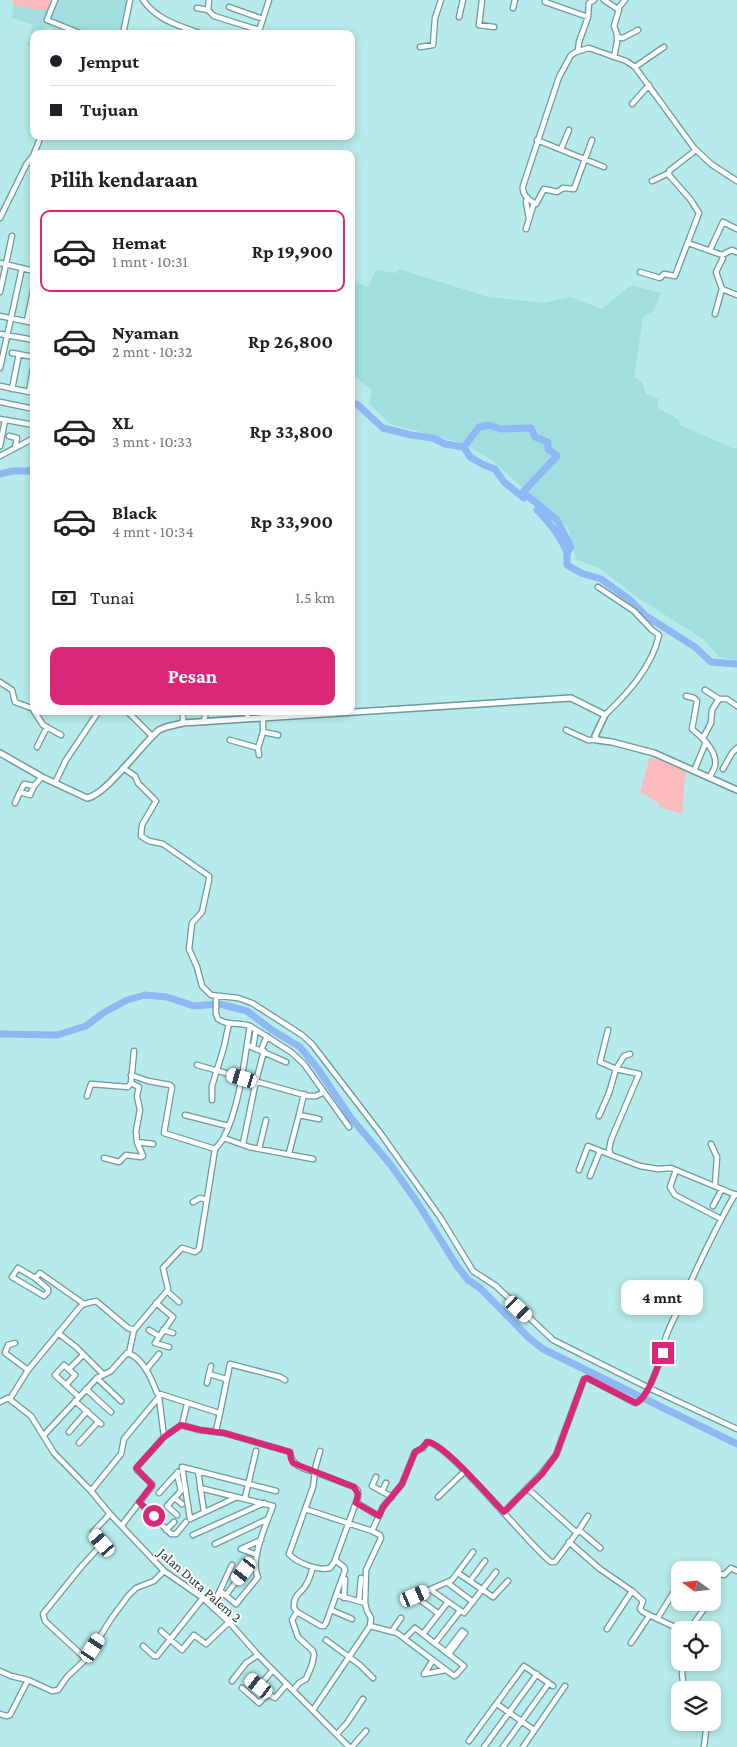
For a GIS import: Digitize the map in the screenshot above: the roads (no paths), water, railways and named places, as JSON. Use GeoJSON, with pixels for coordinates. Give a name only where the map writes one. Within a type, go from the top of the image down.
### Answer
{"type":"FeatureCollection","features":[{"type":"Feature","properties":{"kind":"street"},"geometry":{"type":"LineString","coordinates":[[55,0],[47,20],[73,30]]}},
{"type":"Feature","properties":{"kind":"street"},"geometry":{"type":"LineString","coordinates":[[124,30],[130,0]]}},
{"type":"Feature","properties":{"kind":"street"},"geometry":{"type":"LineString","coordinates":[[143,0],[147,6],[164,19],[189,30]]}},
{"type":"Feature","properties":{"kind":"street"},"geometry":{"type":"LineString","coordinates":[[208,10],[209,0]]}},
{"type":"Feature","properties":{"kind":"street"},"geometry":{"type":"LineString","coordinates":[[260,30],[270,0]]}},
{"type":"Feature","properties":{"kind":"street"},"geometry":{"type":"LineString","coordinates":[[420,47],[433,45],[435,18],[441,0]]}},
{"type":"Feature","properties":{"kind":"street"},"geometry":{"type":"LineString","coordinates":[[459,17],[463,0]]}},
{"type":"Feature","properties":{"kind":"street"},"geometry":{"type":"LineString","coordinates":[[482,0],[479,25],[494,27]]}},
{"type":"Feature","properties":{"kind":"street"},"geometry":{"type":"LineString","coordinates":[[513,8],[515,0]]}},
{"type":"Feature","properties":{"kind":"street"},"geometry":{"type":"LineString","coordinates":[[578,51],[579,42],[588,17],[589,4],[594,0]]}},
{"type":"Feature","properties":{"kind":"street"},"geometry":{"type":"LineString","coordinates":[[603,0],[619,10],[614,26],[617,38],[614,57]]}},
{"type":"Feature","properties":{"kind":"street"},"geometry":{"type":"LineString","coordinates":[[619,7],[625,0]]}},
{"type":"Feature","properties":{"kind":"street"},"geometry":{"type":"LineString","coordinates":[[543,1],[553,2],[588,17]]}},
{"type":"Feature","properties":{"kind":"street"},"geometry":{"type":"LineString","coordinates":[[197,8],[208,10],[214,16],[253,30]]}},
{"type":"Feature","properties":{"kind":"street"},"geometry":{"type":"LineString","coordinates":[[229,8],[263,19]]}},
{"type":"Feature","properties":{"kind":"street"},"geometry":{"type":"LineString","coordinates":[[617,38],[623,38],[638,30]]}},
{"type":"Feature","properties":{"kind":"street"},"geometry":{"type":"LineString","coordinates":[[635,67],[664,47]]}},
{"type":"Feature","properties":{"kind":"street"},"geometry":{"type":"LineString","coordinates":[[534,203],[522,190],[537,140],[563,68],[571,55],[589,48],[600,54],[626,61],[635,67],[696,150],[711,164],[737,181]]}},
{"type":"Feature","properties":{"kind":"street"},"geometry":{"type":"LineString","coordinates":[[632,104],[649,85]]}},
{"type":"Feature","properties":{"kind":"street"},"geometry":{"type":"LineString","coordinates":[[561,149],[568,130]]}},
{"type":"Feature","properties":{"kind":"street"},"geometry":{"type":"LineString","coordinates":[[537,140],[604,167]]}},
{"type":"Feature","properties":{"kind":"street"},"geometry":{"type":"LineString","coordinates":[[526,229],[534,203],[536,204],[544,189],[557,192],[563,188],[574,189],[592,140]]}},
{"type":"Feature","properties":{"kind":"street"},"geometry":{"type":"LineString","coordinates":[[652,181],[669,173],[669,171],[696,150]]}},
{"type":"Feature","properties":{"kind":"street"},"geometry":{"type":"LineString","coordinates":[[0,218],[30,160]]}},
{"type":"Feature","properties":{"kind":"street"},"geometry":{"type":"LineString","coordinates":[[640,272],[660,278],[664,274],[675,276],[678,264],[699,215],[699,211],[669,173]]}},
{"type":"Feature","properties":{"kind":"street"},"geometry":{"type":"LineString","coordinates":[[527,197],[526,204],[530,219]]}},
{"type":"Feature","properties":{"kind":"street"},"geometry":{"type":"LineString","coordinates":[[710,250],[723,222],[737,229]]}},
{"type":"Feature","properties":{"kind":"street"},"geometry":{"type":"LineString","coordinates":[[0,292],[12,236]]}},
{"type":"Feature","properties":{"kind":"street"},"geometry":{"type":"LineString","coordinates":[[688,243],[722,255],[730,251],[737,251]]}},
{"type":"Feature","properties":{"kind":"street"},"geometry":{"type":"LineString","coordinates":[[715,314],[722,289],[716,272],[723,258],[722,255]]}},
{"type":"Feature","properties":{"kind":"street"},"geometry":{"type":"LineString","coordinates":[[0,263],[30,269]]}},
{"type":"Feature","properties":{"kind":"street"},"geometry":{"type":"LineString","coordinates":[[0,368],[22,268]]}},
{"type":"Feature","properties":{"kind":"street"},"geometry":{"type":"LineString","coordinates":[[722,289],[737,295]]}},
{"type":"Feature","properties":{"kind":"street"},"geometry":{"type":"LineString","coordinates":[[27,322],[30,307]]}},
{"type":"Feature","properties":{"kind":"street"},"geometry":{"type":"LineString","coordinates":[[0,316],[30,322]]}},
{"type":"Feature","properties":{"kind":"street"},"geometry":{"type":"LineString","coordinates":[[0,334],[30,339]]}},
{"type":"Feature","properties":{"kind":"street"},"geometry":{"type":"LineString","coordinates":[[12,353],[30,357]]}},
{"type":"Feature","properties":{"kind":"street"},"geometry":{"type":"LineString","coordinates":[[12,389],[19,354]]}},
{"type":"Feature","properties":{"kind":"street"},"geometry":{"type":"LineString","coordinates":[[0,386],[30,393]]}},
{"type":"Feature","properties":{"kind":"street"},"geometry":{"type":"LineString","coordinates":[[0,402],[30,408]]}},
{"type":"Feature","properties":{"kind":"street"},"geometry":{"type":"LineString","coordinates":[[0,446],[2,419],[30,424]]}},
{"type":"Feature","properties":{"kind":"street"},"geometry":{"type":"LineString","coordinates":[[9,436],[17,438],[15,448]]}},
{"type":"Feature","properties":{"kind":"street"},"geometry":{"type":"LineString","coordinates":[[0,456],[30,440]]}},
{"type":"Feature","properties":{"kind":"street"},"geometry":{"type":"LineString","coordinates":[[596,740],[596,734],[605,716],[629,690],[656,650],[659,635],[634,612],[598,587]]}},
{"type":"Feature","properties":{"kind":"street"},"geometry":{"type":"LineString","coordinates":[[0,682],[13,690],[12,695],[15,702],[30,708]]}},
{"type":"Feature","properties":{"kind":"street"},"geometry":{"type":"LineString","coordinates":[[705,690],[719,699],[728,700],[737,706]]}},
{"type":"Feature","properties":{"kind":"street"},"geometry":{"type":"LineString","coordinates":[[686,696],[697,701],[692,729],[705,740],[714,756],[715,766],[709,778]]}},
{"type":"Feature","properties":{"kind":"street"},"geometry":{"type":"LineString","coordinates":[[355,711],[569,698],[593,708],[605,716]]}},
{"type":"Feature","properties":{"kind":"street"},"geometry":{"type":"LineString","coordinates":[[694,771],[711,723],[712,710],[719,699]]}},
{"type":"Feature","properties":{"kind":"street"},"geometry":{"type":"LineString","coordinates":[[37,715],[47,727],[61,735]]}},
{"type":"Feature","properties":{"kind":"street"},"geometry":{"type":"LineString","coordinates":[[55,783],[66,760],[96,715]]}},
{"type":"Feature","properties":{"kind":"street"},"geometry":{"type":"LineString","coordinates":[[130,715],[152,736]]}},
{"type":"Feature","properties":{"kind":"street"},"geometry":{"type":"LineString","coordinates":[[183,715],[183,723]]}},
{"type":"Feature","properties":{"kind":"street"},"geometry":{"type":"LineString","coordinates":[[204,722],[205,715]]}},
{"type":"Feature","properties":{"kind":"street"},"geometry":{"type":"LineString","coordinates":[[247,719],[248,715]]}},
{"type":"Feature","properties":{"kind":"street"},"geometry":{"type":"LineString","coordinates":[[0,753],[42,777],[83,797],[90,798],[113,780],[152,736],[166,727],[183,723],[295,715]]}},
{"type":"Feature","properties":{"kind":"street"},"geometry":{"type":"LineString","coordinates":[[259,755],[258,748],[263,732],[263,717]]}},
{"type":"Feature","properties":{"kind":"street"},"geometry":{"type":"LineString","coordinates":[[37,747],[47,727]]}},
{"type":"Feature","properties":{"kind":"street"},"geometry":{"type":"LineString","coordinates":[[566,730],[588,740],[628,746],[654,754],[737,790]]}},
{"type":"Feature","properties":{"kind":"street"},"geometry":{"type":"LineString","coordinates":[[263,732],[278,734]]}},
{"type":"Feature","properties":{"kind":"street"},"geometry":{"type":"LineString","coordinates":[[230,740],[258,748]]}},
{"type":"Feature","properties":{"kind":"street"},"geometry":{"type":"LineString","coordinates":[[725,765],[737,748]]}},
{"type":"Feature","properties":{"kind":"street"},"geometry":{"type":"LineString","coordinates":[[123,768],[135,776],[138,782],[156,801],[142,825],[141,836],[163,844],[209,876],[210,879],[202,911],[192,923],[189,949],[197,967],[202,986],[216,998],[238,998],[252,1002],[302,1035],[312,1044],[381,1134],[440,1217],[473,1271],[496,1286],[553,1340],[648,1389],[737,1428]]}},
{"type":"Feature","properties":{"kind":"street"},"geometry":{"type":"LineString","coordinates":[[20,792],[30,795],[34,786],[42,777]]}},
{"type":"Feature","properties":{"kind":"street"},"geometry":{"type":"LineString","coordinates":[[15,803],[23,784],[34,786]]}},
{"type":"Feature","properties":{"kind":"street"},"geometry":{"type":"LineString","coordinates":[[216,998],[216,1014],[218,1019],[229,1023],[241,1023],[250,1026],[291,1052],[300,1060],[349,1127]]}},
{"type":"Feature","properties":{"kind":"street"},"geometry":{"type":"LineString","coordinates":[[212,1100],[212,1086],[229,1023]]}},
{"type":"Feature","properties":{"kind":"street"},"geometry":{"type":"LineString","coordinates":[[129,1353],[134,1330],[167,1291],[164,1268],[180,1248],[198,1251],[215,1150],[224,1138],[242,1078],[250,1026]]}},
{"type":"Feature","properties":{"kind":"street"},"geometry":{"type":"LineString","coordinates":[[253,1047],[256,1030]]}},
{"type":"Feature","properties":{"kind":"street"},"geometry":{"type":"LineString","coordinates":[[608,1030],[600,1061],[616,1069],[639,1074],[611,1140],[609,1150],[611,1155]]}},
{"type":"Feature","properties":{"kind":"street"},"geometry":{"type":"LineString","coordinates":[[243,1144],[267,1036]]}},
{"type":"Feature","properties":{"kind":"street"},"geometry":{"type":"LineString","coordinates":[[247,1045],[263,1051],[275,1059],[286,1062]]}},
{"type":"Feature","properties":{"kind":"street"},"geometry":{"type":"LineString","coordinates":[[87,1096],[91,1084],[128,1087],[134,1051]]}},
{"type":"Feature","properties":{"kind":"street"},"geometry":{"type":"LineString","coordinates":[[599,1116],[609,1093],[616,1069],[624,1056],[630,1054]]}},
{"type":"Feature","properties":{"kind":"street"},"geometry":{"type":"LineString","coordinates":[[197,1065],[304,1094],[316,1096],[324,1092]]}},
{"type":"Feature","properties":{"kind":"street"},"geometry":{"type":"LineString","coordinates":[[131,1075],[172,1087],[164,1133],[215,1150]]}},
{"type":"Feature","properties":{"kind":"street"},"geometry":{"type":"LineString","coordinates":[[104,1158],[120,1162],[126,1155],[142,1157],[143,1153],[137,1142],[136,1127],[140,1110],[137,1096],[139,1087],[130,1083]]}},
{"type":"Feature","properties":{"kind":"street"},"geometry":{"type":"LineString","coordinates":[[289,1153],[304,1094]]}},
{"type":"Feature","properties":{"kind":"street"},"geometry":{"type":"LineString","coordinates":[[185,1115],[228,1126]]}},
{"type":"Feature","properties":{"kind":"street"},"geometry":{"type":"LineString","coordinates":[[299,1115],[318,1120]]}},
{"type":"Feature","properties":{"kind":"street"},"geometry":{"type":"LineString","coordinates":[[259,1149],[266,1120]]}},
{"type":"Feature","properties":{"kind":"street"},"geometry":{"type":"LineString","coordinates":[[224,1138],[259,1149],[289,1153],[313,1159]]}},
{"type":"Feature","properties":{"kind":"street"},"geometry":{"type":"LineString","coordinates":[[137,1142],[153,1144]]}},
{"type":"Feature","properties":{"kind":"street"},"geometry":{"type":"LineString","coordinates":[[711,1144],[718,1157],[715,1185]]}},
{"type":"Feature","properties":{"kind":"street"},"geometry":{"type":"LineString","coordinates":[[504,1512],[542,1474],[556,1455],[584,1379],[587,1378],[635,1403],[642,1399],[663,1353],[664,1343],[674,1320],[721,1219],[736,1195],[671,1168],[658,1169],[640,1166],[588,1146],[579,1170]]}},
{"type":"Feature","properties":{"kind":"street"},"geometry":{"type":"LineString","coordinates":[[590,1176],[600,1151]]}},
{"type":"Feature","properties":{"kind":"street"},"geometry":{"type":"LineString","coordinates":[[676,1170],[670,1187],[675,1195],[721,1219]]}},
{"type":"Feature","properties":{"kind":"street"},"geometry":{"type":"LineString","coordinates":[[713,1206],[722,1189]]}},
{"type":"Feature","properties":{"kind":"street"},"geometry":{"type":"LineString","coordinates":[[193,1202],[200,1198],[208,1200]]}},
{"type":"Feature","properties":{"kind":"street"},"geometry":{"type":"LineString","coordinates":[[18,1268],[34,1278],[48,1289],[44,1296],[12,1278],[18,1268]]}},
{"type":"Feature","properties":{"kind":"street"},"geometry":{"type":"LineString","coordinates":[[34,1278],[41,1274],[84,1304]]}},
{"type":"Feature","properties":{"kind":"street"},"geometry":{"type":"LineString","coordinates":[[167,1291],[178,1302]]}},
{"type":"Feature","properties":{"kind":"street"},"geometry":{"type":"LineString","coordinates":[[0,1402],[6,1398],[10,1400],[28,1370],[84,1304],[96,1301],[128,1328],[134,1330]]}},
{"type":"Feature","properties":{"kind":"street"},"geometry":{"type":"LineString","coordinates":[[156,1303],[173,1316],[155,1343],[169,1346]]}},
{"type":"Feature","properties":{"kind":"street"},"geometry":{"type":"LineString","coordinates":[[171,1319],[176,1321]]}},
{"type":"Feature","properties":{"kind":"street"},"geometry":{"type":"LineString","coordinates":[[148,1330],[159,1336]]}},
{"type":"Feature","properties":{"kind":"street"},"geometry":{"type":"LineString","coordinates":[[163,1330],[173,1333]]}},
{"type":"Feature","properties":{"kind":"street"},"geometry":{"type":"LineString","coordinates":[[58,1333],[76,1347],[103,1374]]}},
{"type":"Feature","properties":{"kind":"street"},"geometry":{"type":"LineString","coordinates":[[15,1343],[8,1345],[5,1353],[28,1370]]}},
{"type":"Feature","properties":{"kind":"street"},"geometry":{"type":"LineString","coordinates":[[44,1435],[97,1378],[110,1370],[125,1354],[129,1353],[134,1355],[146,1370],[159,1396],[164,1437]]}},
{"type":"Feature","properties":{"kind":"street"},"geometry":{"type":"LineString","coordinates":[[146,1370],[159,1354]]}},
{"type":"Feature","properties":{"kind":"street"},"geometry":{"type":"LineString","coordinates":[[70,1370],[82,1356]]}},
{"type":"Feature","properties":{"kind":"street"},"geometry":{"type":"LineString","coordinates":[[216,1431],[229,1365],[231,1363],[280,1377],[284,1380]]}},
{"type":"Feature","properties":{"kind":"street"},"geometry":{"type":"LineString","coordinates":[[66,1385],[75,1374],[64,1365],[55,1375],[100,1423],[79,1443]]}},
{"type":"Feature","properties":{"kind":"street"},"geometry":{"type":"LineString","coordinates":[[207,1383],[211,1366]]}},
{"type":"Feature","properties":{"kind":"street"},"geometry":{"type":"LineString","coordinates":[[209,1374],[226,1379]]}},
{"type":"Feature","properties":{"kind":"street"},"geometry":{"type":"LineString","coordinates":[[97,1378],[121,1401]]}},
{"type":"Feature","properties":{"kind":"street"},"geometry":{"type":"LineString","coordinates":[[86,1389],[111,1412]]}},
{"type":"Feature","properties":{"kind":"street"},"geometry":{"type":"LineString","coordinates":[[159,1396],[220,1413]]}},
{"type":"Feature","properties":{"kind":"street"},"geometry":{"type":"LineString","coordinates":[[92,1491],[120,1454],[124,1439],[159,1396]]}},
{"type":"Feature","properties":{"kind":"street","name":"Jalan Duta Palem 2"},"geometry":{"type":"LineString","coordinates":[[10,1400],[31,1416],[54,1454],[92,1491],[110,1514],[164,1571],[202,1598],[229,1622],[258,1655],[351,1747]]}},
{"type":"Feature","properties":{"kind":"street"},"geometry":{"type":"LineString","coordinates":[[182,1425],[187,1404]]}},
{"type":"Feature","properties":{"kind":"street"},"geometry":{"type":"LineString","coordinates":[[69,1432],[87,1411]]}},
{"type":"Feature","properties":{"kind":"street"},"geometry":{"type":"LineString","coordinates":[[122,1525],[152,1485],[136,1468],[164,1437],[182,1425],[200,1430],[216,1431],[290,1452],[293,1463],[315,1472],[354,1487],[358,1494],[356,1503],[335,1561],[330,1568],[313,1567],[294,1559],[289,1554],[313,1487],[315,1472],[320,1450]]}},
{"type":"Feature","properties":{"kind":"street"},"geometry":{"type":"LineString","coordinates":[[372,1531],[379,1516],[402,1484],[415,1452],[427,1442],[432,1442],[438,1446],[465,1471],[535,1548],[551,1562],[555,1562],[588,1516]]}},
{"type":"Feature","properties":{"kind":"street"},"geometry":{"type":"LineString","coordinates":[[245,1498],[256,1451]]}},
{"type":"Feature","properties":{"kind":"street"},"geometry":{"type":"LineString","coordinates":[[182,1467],[276,1491]]}},
{"type":"Feature","properties":{"kind":"street"},"geometry":{"type":"LineString","coordinates":[[159,1493],[182,1467]]}},
{"type":"Feature","properties":{"kind":"street"},"geometry":{"type":"LineString","coordinates":[[182,1467],[190,1519],[239,1496]]}},
{"type":"Feature","properties":{"kind":"street"},"geometry":{"type":"LineString","coordinates":[[198,1471],[204,1512]]}},
{"type":"Feature","properties":{"kind":"street"},"geometry":{"type":"LineString","coordinates":[[438,1497],[465,1471]]}},
{"type":"Feature","properties":{"kind":"street"},"geometry":{"type":"LineString","coordinates":[[177,1473],[181,1491],[167,1506],[177,1515]]}},
{"type":"Feature","properties":{"kind":"street"},"geometry":{"type":"LineString","coordinates":[[376,1477],[372,1486],[392,1496]]}},
{"type":"Feature","properties":{"kind":"street"},"geometry":{"type":"LineString","coordinates":[[382,1491],[386,1483]]}},
{"type":"Feature","properties":{"kind":"street"},"geometry":{"type":"LineString","coordinates":[[200,1488],[239,1496],[273,1506],[261,1540],[255,1570],[258,1577],[236,1604],[223,1593],[213,1608]]}},
{"type":"Feature","properties":{"kind":"street"},"geometry":{"type":"LineString","coordinates":[[527,1488],[578,1532],[600,1548]]}},
{"type":"Feature","properties":{"kind":"street"},"geometry":{"type":"LineString","coordinates":[[175,1498],[182,1504]]}},
{"type":"Feature","properties":{"kind":"street"},"geometry":{"type":"LineString","coordinates":[[139,1502],[172,1534],[176,1534],[186,1522]]}},
{"type":"Feature","properties":{"kind":"street"},"geometry":{"type":"LineString","coordinates":[[194,1535],[264,1503]]}},
{"type":"Feature","properties":{"kind":"street"},"geometry":{"type":"LineString","coordinates":[[356,1503],[379,1516]]}},
{"type":"Feature","properties":{"kind":"street"},"geometry":{"type":"LineString","coordinates":[[305,1509],[380,1534],[381,1538],[366,1570],[365,1603],[367,1611],[372,1618],[370,1626],[313,1710]]}},
{"type":"Feature","properties":{"kind":"street"},"geometry":{"type":"LineString","coordinates":[[86,1659],[45,1621],[43,1614],[81,1566],[102,1544],[93,1532],[110,1514]]}},
{"type":"Feature","properties":{"kind":"street"},"geometry":{"type":"LineString","coordinates":[[215,1544],[268,1519]]}},
{"type":"Feature","properties":{"kind":"street"},"geometry":{"type":"LineString","coordinates":[[166,1530],[174,1522]]}},
{"type":"Feature","properties":{"kind":"street"},"geometry":{"type":"LineString","coordinates":[[258,1555],[241,1550],[261,1540]]}},
{"type":"Feature","properties":{"kind":"street"},"geometry":{"type":"LineString","coordinates":[[569,1542],[600,1569],[643,1601],[640,1610],[649,1616],[671,1624]]}},
{"type":"Feature","properties":{"kind":"street"},"geometry":{"type":"LineString","coordinates":[[439,1614],[413,1595],[448,1583],[458,1573],[473,1552]]}},
{"type":"Feature","properties":{"kind":"street"},"geometry":{"type":"LineString","coordinates":[[335,1561],[345,1569],[344,1598]]}},
{"type":"Feature","properties":{"kind":"street"},"geometry":{"type":"LineString","coordinates":[[470,1581],[486,1561]]}},
{"type":"Feature","properties":{"kind":"street"},"geometry":{"type":"LineString","coordinates":[[213,1608],[232,1565]]}},
{"type":"Feature","properties":{"kind":"street"},"geometry":{"type":"LineString","coordinates":[[313,1567],[306,1585],[295,1598],[294,1608],[297,1612],[323,1626],[326,1623],[345,1574]]}},
{"type":"Feature","properties":{"kind":"street"},"geometry":{"type":"LineString","coordinates":[[721,1574],[724,1575],[731,1568],[737,1571]]}},
{"type":"Feature","properties":{"kind":"street"},"geometry":{"type":"LineString","coordinates":[[226,1595],[242,1570]]}},
{"type":"Feature","properties":{"kind":"street"},"geometry":{"type":"LineString","coordinates":[[0,1671],[56,1691],[67,1677],[86,1659],[128,1596],[136,1588],[154,1581],[164,1571]]}},
{"type":"Feature","properties":{"kind":"street"},"geometry":{"type":"LineString","coordinates":[[431,1590],[464,1613],[496,1572]]}},
{"type":"Feature","properties":{"kind":"street"},"geometry":{"type":"LineString","coordinates":[[458,1573],[494,1598],[508,1581]]}},
{"type":"Feature","properties":{"kind":"street"},"geometry":{"type":"LineString","coordinates":[[359,1601],[360,1578]]}},
{"type":"Feature","properties":{"kind":"street"},"geometry":{"type":"LineString","coordinates":[[448,1583],[473,1602]]}},
{"type":"Feature","properties":{"kind":"street"},"geometry":{"type":"LineString","coordinates":[[606,1629],[632,1591]]}},
{"type":"Feature","properties":{"kind":"street"},"geometry":{"type":"LineString","coordinates":[[337,1595],[365,1603]]}},
{"type":"Feature","properties":{"kind":"street"},"geometry":{"type":"LineString","coordinates":[[657,1619],[671,1596]]}},
{"type":"Feature","properties":{"kind":"street"},"geometry":{"type":"LineString","coordinates":[[143,1646],[156,1656],[202,1598]]}},
{"type":"Feature","properties":{"kind":"street"},"geometry":{"type":"LineString","coordinates":[[423,1634],[448,1602]]}},
{"type":"Feature","properties":{"kind":"street"},"geometry":{"type":"LineString","coordinates":[[331,1610],[352,1619]]}},
{"type":"Feature","properties":{"kind":"street"},"geometry":{"type":"LineString","coordinates":[[435,1643],[460,1611]]}},
{"type":"Feature","properties":{"kind":"street"},"geometry":{"type":"LineString","coordinates":[[293,1690],[306,1679],[311,1669],[314,1655],[313,1651],[296,1633],[292,1622],[297,1612]]}},
{"type":"Feature","properties":{"kind":"street"},"geometry":{"type":"LineString","coordinates":[[631,1643],[649,1616]]}},
{"type":"Feature","properties":{"kind":"street"},"geometry":{"type":"LineString","coordinates":[[392,1631],[401,1618]]}},
{"type":"Feature","properties":{"kind":"street"},"geometry":{"type":"LineString","coordinates":[[161,1631],[182,1650],[194,1635],[205,1644],[229,1622]]}},
{"type":"Feature","properties":{"kind":"street"},"geometry":{"type":"LineString","coordinates":[[370,1626],[392,1631],[405,1638],[455,1676],[464,1666],[414,1627],[405,1638]]}},
{"type":"Feature","properties":{"kind":"street"},"geometry":{"type":"LineString","coordinates":[[462,1631],[466,1633],[448,1653],[462,1631]]}},
{"type":"Feature","properties":{"kind":"street"},"geometry":{"type":"LineString","coordinates":[[326,1640],[373,1678]]}},
{"type":"Feature","properties":{"kind":"street"},"geometry":{"type":"LineString","coordinates":[[232,1681],[246,1663],[258,1655]]}},
{"type":"Feature","properties":{"kind":"street"},"geometry":{"type":"LineString","coordinates":[[433,1660],[424,1674],[446,1670]]}},
{"type":"Feature","properties":{"kind":"street"},"geometry":{"type":"LineString","coordinates":[[470,1742],[524,1666],[551,1685],[504,1747]]}},
{"type":"Feature","properties":{"kind":"street"},"geometry":{"type":"LineString","coordinates":[[251,1680],[259,1686],[273,1670]]}},
{"type":"Feature","properties":{"kind":"street"},"geometry":{"type":"LineString","coordinates":[[484,1747],[537,1674]]}},
{"type":"Feature","properties":{"kind":"street"},"geometry":{"type":"LineString","coordinates":[[0,1714],[10,1715],[28,1680]]}},
{"type":"Feature","properties":{"kind":"street"},"geometry":{"type":"LineString","coordinates":[[242,1688],[259,1703],[268,1694],[275,1698],[287,1684]]}},
{"type":"Feature","properties":{"kind":"street"},"geometry":{"type":"LineString","coordinates":[[247,1693],[254,1686]]}},
{"type":"Feature","properties":{"kind":"street"},"geometry":{"type":"LineString","coordinates":[[523,1747],[565,1686]]}},
{"type":"Feature","properties":{"kind":"street"},"geometry":{"type":"LineString","coordinates":[[337,1734],[363,1699]]}},
{"type":"Feature","properties":{"kind":"street"},"geometry":{"type":"LineString","coordinates":[[497,1704],[534,1730]]}},
{"type":"Feature","properties":{"kind":"street"},"geometry":{"type":"LineString","coordinates":[[351,1747],[366,1730]]}},
{"type":"Feature","properties":{"kind":"street"},"geometry":{"type":"LineString","coordinates":[[704,1747],[706,1731]]}},
{"type":"Feature","properties":{"kind":"waterway"},"geometry":{"type":"LineString","coordinates":[[355,404],[383,428],[433,438],[445,444],[464,447],[479,427],[489,425],[501,429],[531,428],[535,437],[548,442],[548,449],[557,456],[523,492],[557,520],[571,547],[567,553],[567,565],[581,573],[601,579],[629,599],[646,616],[695,647],[711,662],[737,664]]}},
{"type":"Feature","properties":{"kind":"waterway"},"geometry":{"type":"LineString","coordinates":[[464,447],[470,457],[495,469],[504,482],[524,498]]}},
{"type":"Feature","properties":{"kind":"waterway"},"geometry":{"type":"LineString","coordinates":[[0,474],[30,470]]}},
{"type":"Feature","properties":{"kind":"waterway"},"geometry":{"type":"LineString","coordinates":[[537,510],[555,530],[567,553]]}},
{"type":"Feature","properties":{"kind":"waterway"},"geometry":{"type":"LineString","coordinates":[[0,1034],[57,1035],[86,1026],[103,1013],[127,1000],[145,995],[167,997],[194,1006],[220,1004],[247,1011],[272,1030],[300,1047],[318,1069],[351,1118],[390,1164],[468,1280],[480,1288],[529,1338],[543,1349],[737,1444]]}}]}
